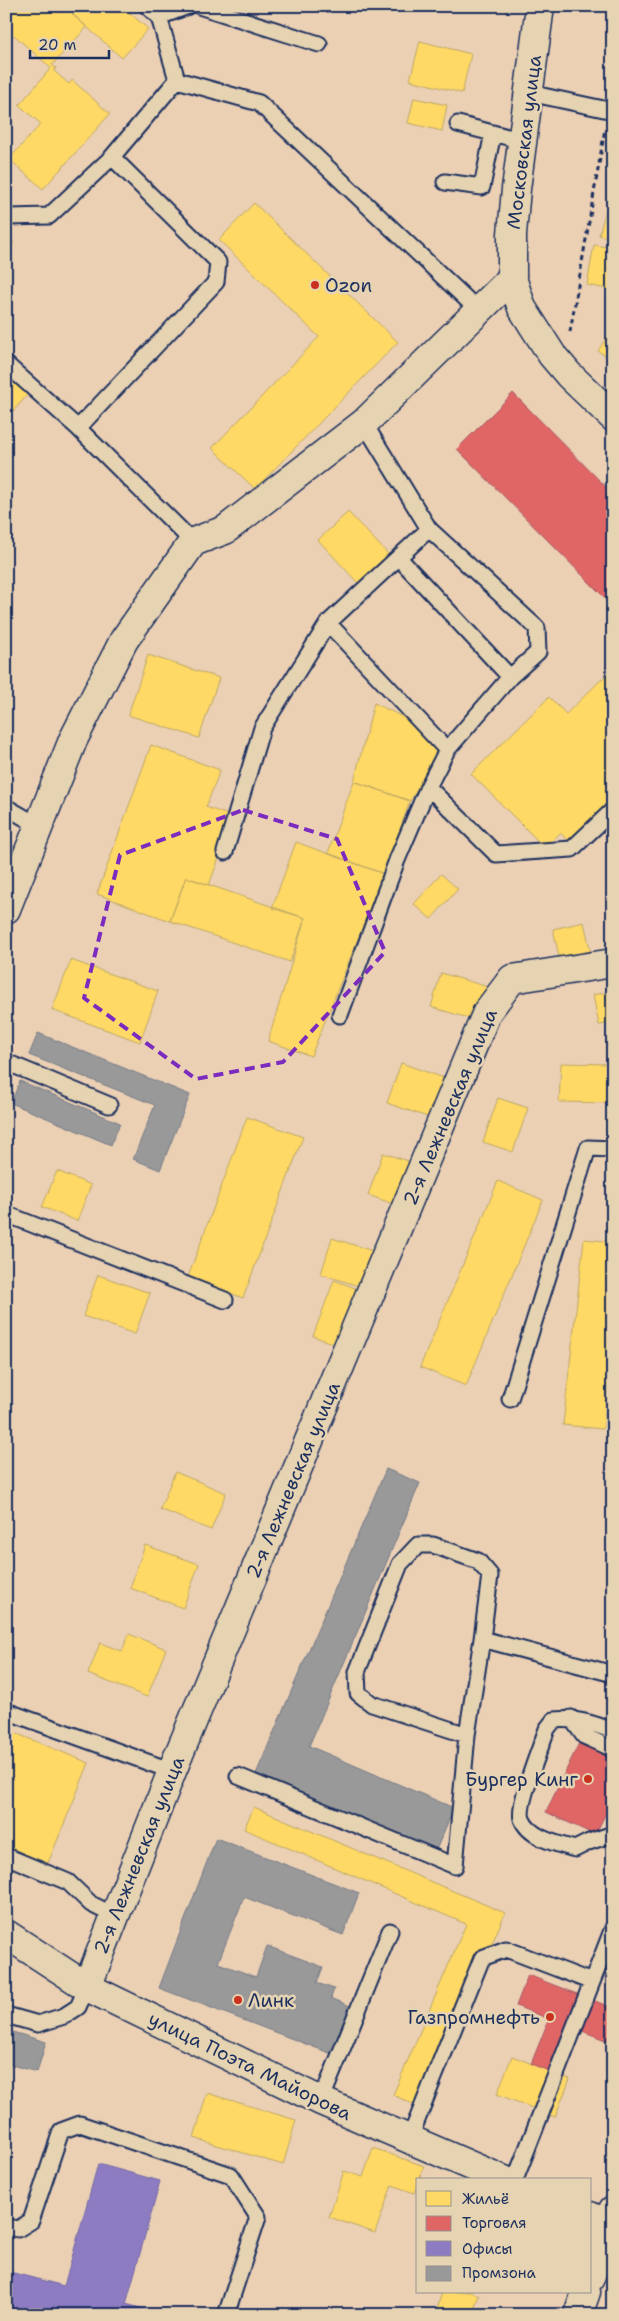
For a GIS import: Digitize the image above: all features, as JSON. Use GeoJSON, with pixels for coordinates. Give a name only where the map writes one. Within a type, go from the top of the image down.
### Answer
{"type":"FeatureCollection","features":[{"type":"Feature","properties":{"kind":"main road","name":"Московская улица"},"geometry":{"type":"LineString","coordinates":[[540,6],[512,234],[512,278],[522,308],[552,355],[569,376],[613,417]]}},
{"type":"Feature","properties":{"kind":"main road"},"geometry":{"type":"LineString","coordinates":[[6,909],[73,740],[124,640],[193,542],[225,530],[364,423],[512,278]]}},
{"type":"Feature","properties":{"kind":"main road","name":"2-я Лежневская улица"},"geometry":{"type":"LineString","coordinates":[[87,1987],[172,1771],[487,1012],[512,979],[613,963]]}},
{"type":"Feature","properties":{"kind":"main road","name":"улица Поэта Майорова"},"geometry":{"type":"LineString","coordinates":[[6,1934],[87,1987],[321,2101],[499,2178]]}},
{"type":"Feature","properties":{"kind":"main road"},"geometry":{"type":"LineString","coordinates":[[592,2269],[604,2217]]}},
{"type":"Feature","properties":{"kind":"main road"},"geometry":{"type":"LineString","coordinates":[[578,2315],[585,2294]]}},
{"type":"Feature","properties":{"kind":"lane"},"geometry":{"type":"LineString","coordinates":[[147,6],[159,17],[177,80]]}},
{"type":"Feature","properties":{"kind":"lane"},"geometry":{"type":"LineString","coordinates":[[159,17],[188,6]]}},
{"type":"Feature","properties":{"kind":"lane"},"geometry":{"type":"LineString","coordinates":[[199,6],[319,44]]}},
{"type":"Feature","properties":{"kind":"lane"},"geometry":{"type":"LineString","coordinates":[[6,214],[9,217],[49,216],[112,157],[177,80]]}},
{"type":"Feature","properties":{"kind":"lane"},"geometry":{"type":"LineString","coordinates":[[177,80],[259,103],[478,310]]}},
{"type":"Feature","properties":{"kind":"lane"},"geometry":{"type":"LineString","coordinates":[[529,93],[610,111]]}},
{"type":"Feature","properties":{"kind":"lane"},"geometry":{"type":"LineString","coordinates":[[458,124],[523,141]]}},
{"type":"Feature","properties":{"kind":"lane"},"geometry":{"type":"LineString","coordinates":[[445,182],[482,187],[493,133]]}},
{"type":"Feature","properties":{"kind":"lane"},"geometry":{"type":"LineString","coordinates":[[78,428],[216,282],[218,262],[112,157]]}},
{"type":"Feature","properties":{"kind":"lane"},"geometry":{"type":"LineString","coordinates":[[6,364],[78,428],[193,542]]}},
{"type":"Feature","properties":{"kind":"lane"},"geometry":{"type":"LineString","coordinates":[[340,1015],[397,860],[428,787],[447,750],[510,677],[538,652],[537,628],[429,529],[364,423]]}},
{"type":"Feature","properties":{"kind":"lane"},"geometry":{"type":"LineString","coordinates":[[225,852],[262,728],[328,623],[429,529]]}},
{"type":"Feature","properties":{"kind":"lane"},"geometry":{"type":"LineString","coordinates":[[398,558],[510,677]]}},
{"type":"Feature","properties":{"kind":"lane"},"geometry":{"type":"LineString","coordinates":[[328,623],[447,750]]}},
{"type":"Feature","properties":{"kind":"lane"},"geometry":{"type":"LineString","coordinates":[[428,787],[496,854],[572,849],[613,810]]}},
{"type":"Feature","properties":{"kind":"lane"},"geometry":{"type":"LineString","coordinates":[[6,807],[39,826]]}},
{"type":"Feature","properties":{"kind":"lane"},"geometry":{"type":"LineString","coordinates":[[6,1062],[109,1105]]}},
{"type":"Feature","properties":{"kind":"lane"},"geometry":{"type":"LineString","coordinates":[[510,1399],[588,1148],[613,1149]]}},
{"type":"Feature","properties":{"kind":"lane"},"geometry":{"type":"LineString","coordinates":[[6,1214],[225,1300]]}},
{"type":"Feature","properties":{"kind":"lane"},"geometry":{"type":"LineString","coordinates":[[238,1776],[455,1866],[467,1735],[490,1575],[478,1561],[433,1545],[418,1545],[400,1564],[357,1672],[358,1693],[372,1704],[467,1735]]}},
{"type":"Feature","properties":{"kind":"lane"},"geometry":{"type":"LineString","coordinates":[[482,1638],[613,1674]]}},
{"type":"Feature","properties":{"kind":"lane"},"geometry":{"type":"LineString","coordinates":[[6,1711],[172,1771]]}},
{"type":"Feature","properties":{"kind":"lane"},"geometry":{"type":"LineString","coordinates":[[613,1731],[591,1722],[571,1718],[554,1720],[547,1729],[521,1805],[522,1820],[535,1835],[575,1849],[613,1834]]}},
{"type":"Feature","properties":{"kind":"lane"},"geometry":{"type":"LineString","coordinates":[[571,1718],[584,1736],[613,1749]]}},
{"type":"Feature","properties":{"kind":"lane"},"geometry":{"type":"LineString","coordinates":[[6,1856],[68,1882],[91,1904],[115,1916]]}},
{"type":"Feature","properties":{"kind":"lane"},"geometry":{"type":"LineString","coordinates":[[516,2178],[613,1928]]}},
{"type":"Feature","properties":{"kind":"lane"},"geometry":{"type":"LineString","coordinates":[[321,2101],[390,1931]]}},
{"type":"Feature","properties":{"kind":"lane"},"geometry":{"type":"LineString","coordinates":[[409,2140],[482,1958],[506,1949],[592,1982]]}},
{"type":"Feature","properties":{"kind":"lane"},"geometry":{"type":"LineString","coordinates":[[6,2015],[38,2024],[64,2016],[78,2007],[87,1987]]}},
{"type":"Feature","properties":{"kind":"lane"},"geometry":{"type":"LineString","coordinates":[[6,2227],[18,2229],[32,2221],[61,2132],[80,2124],[231,2175],[258,2217],[226,2315]]}},
{"type":"Feature","properties":{"kind":"path"},"geometry":{"type":"LineString","coordinates":[[569,335],[610,111]]}},
{"type":"Feature","properties":{"kind":"highlighted area"},"geometry":{"type":"Polygon","coordinates":[[[243,810],[337,839],[385,952],[283,1062],[196,1079],[84,998],[120,855],[243,810]]]}},
{"type":"Feature","properties":{"kind":"building: Жильё"},"geometry":{"type":"Polygon","coordinates":[[[6,6],[73,6],[77,9],[72,14],[87,27],[52,65],[56,68],[54,71],[69,84],[72,80],[110,114],[43,189],[9,159],[41,124],[19,105],[51,68],[6,28],[6,6]]]}},
{"type":"Feature","properties":{"kind":"building: Жильё"},"geometry":{"type":"Polygon","coordinates":[[[73,6],[122,6],[148,29],[122,58],[72,14],[77,9],[73,6]]]}},
{"type":"Feature","properties":{"kind":"building: Жильё"},"geometry":{"type":"Polygon","coordinates":[[[420,41],[471,54],[462,93],[410,80],[420,41]]]}},
{"type":"Feature","properties":{"kind":"building: Жильё"},"geometry":{"type":"Polygon","coordinates":[[[414,98],[447,105],[442,131],[408,123],[414,98]]]}},
{"type":"Feature","properties":{"kind":"building: Жильё"},"geometry":{"type":"Polygon","coordinates":[[[613,171],[613,201],[606,199],[613,171]]]}},
{"type":"Feature","properties":{"kind":"building: Жильё"},"geometry":{"type":"Polygon","coordinates":[[[254,203],[398,342],[255,489],[212,448],[319,337],[219,240],[254,203]]]}},
{"type":"Feature","properties":{"kind":"building: Жильё"},"geometry":{"type":"Polygon","coordinates":[[[607,206],[613,208],[613,239],[599,235],[607,206]]]}},
{"type":"Feature","properties":{"kind":"building: Жильё"},"geometry":{"type":"Polygon","coordinates":[[[6,236],[14,243],[6,252],[6,236]]]}},
{"type":"Feature","properties":{"kind":"building: Жильё"},"geometry":{"type":"Polygon","coordinates":[[[594,245],[613,248],[613,290],[587,285],[594,245]]]}},
{"type":"Feature","properties":{"kind":"building: Жильё"},"geometry":{"type":"Polygon","coordinates":[[[613,327],[613,360],[598,351],[613,327]]]}},
{"type":"Feature","properties":{"kind":"building: Жильё"},"geometry":{"type":"Polygon","coordinates":[[[6,368],[31,391],[6,419],[6,368]]]}},
{"type":"Feature","properties":{"kind":"building: Жильё"},"geometry":{"type":"Polygon","coordinates":[[[348,512],[389,555],[359,584],[318,540],[348,512]]]}},
{"type":"Feature","properties":{"kind":"building: Жильё"},"geometry":{"type":"Polygon","coordinates":[[[148,655],[219,678],[199,738],[128,715],[148,655]]]}},
{"type":"Feature","properties":{"kind":"building: Жильё"},"geometry":{"type":"Polygon","coordinates":[[[613,668],[613,797],[569,841],[560,833],[545,848],[471,774],[549,697],[566,714],[613,668]]]}},
{"type":"Feature","properties":{"kind":"building: Жильё"},"geometry":{"type":"Polygon","coordinates":[[[374,703],[405,718],[440,755],[410,801],[354,781],[374,703]]]}},
{"type":"Feature","properties":{"kind":"building: Жильё"},"geometry":{"type":"Polygon","coordinates":[[[151,745],[220,770],[206,807],[234,817],[209,885],[186,877],[170,921],[97,894],[151,745]]]}},
{"type":"Feature","properties":{"kind":"building: Жильё"},"geometry":{"type":"Polygon","coordinates":[[[354,781],[410,801],[384,874],[328,853],[354,781]]]}},
{"type":"Feature","properties":{"kind":"building: Жильё"},"geometry":{"type":"Polygon","coordinates":[[[296,842],[384,874],[311,1056],[268,1041],[305,918],[272,908],[296,842]]]}},
{"type":"Feature","properties":{"kind":"building: Жильё"},"geometry":{"type":"Polygon","coordinates":[[[441,874],[458,889],[431,919],[414,904],[441,874]]]}},
{"type":"Feature","properties":{"kind":"building: Жильё"},"geometry":{"type":"Polygon","coordinates":[[[186,877],[305,918],[290,962],[170,921],[186,877]]]}},
{"type":"Feature","properties":{"kind":"building: Жильё"},"geometry":{"type":"Polygon","coordinates":[[[584,922],[593,963],[562,970],[553,929],[584,922]]]}},
{"type":"Feature","properties":{"kind":"building: Жильё"},"geometry":{"type":"Polygon","coordinates":[[[71,960],[158,991],[140,1042],[52,1010],[71,960]]]}},
{"type":"Feature","properties":{"kind":"building: Жильё"},"geometry":{"type":"Polygon","coordinates":[[[441,973],[488,987],[478,1021],[431,1007],[441,973]]]}},
{"type":"Feature","properties":{"kind":"building: Жильё"},"geometry":{"type":"Polygon","coordinates":[[[613,991],[613,1023],[599,1025],[593,995],[613,991]]]}},
{"type":"Feature","properties":{"kind":"building: Жильё"},"geometry":{"type":"Polygon","coordinates":[[[401,1063],[447,1079],[433,1119],[387,1103],[401,1063]]]}},
{"type":"Feature","properties":{"kind":"building: Жильё"},"geometry":{"type":"Polygon","coordinates":[[[561,1063],[611,1064],[610,1103],[559,1102],[561,1063]]]}},
{"type":"Feature","properties":{"kind":"building: Жильё"},"geometry":{"type":"Polygon","coordinates":[[[498,1098],[528,1108],[513,1152],[483,1142],[498,1098]]]}},
{"type":"Feature","properties":{"kind":"building: Жильё"},"geometry":{"type":"Polygon","coordinates":[[[247,1117],[303,1137],[243,1298],[188,1277],[247,1117]]]}},
{"type":"Feature","properties":{"kind":"building: Жильё"},"geometry":{"type":"Polygon","coordinates":[[[383,1153],[417,1164],[402,1207],[368,1195],[383,1153]]]}},
{"type":"Feature","properties":{"kind":"building: Жильё"},"geometry":{"type":"Polygon","coordinates":[[[57,1171],[91,1185],[77,1221],[42,1207],[57,1171]]]}},
{"type":"Feature","properties":{"kind":"building: Жильё"},"geometry":{"type":"Polygon","coordinates":[[[498,1181],[543,1200],[466,1386],[420,1367],[498,1181]]]}},
{"type":"Feature","properties":{"kind":"building: Жильё"},"geometry":{"type":"Polygon","coordinates":[[[332,1238],[376,1252],[365,1288],[321,1274],[332,1238]]]}},
{"type":"Feature","properties":{"kind":"building: Жильё"},"geometry":{"type":"Polygon","coordinates":[[[584,1239],[613,1242],[613,1338],[603,1429],[563,1425],[584,1239]]]}},
{"type":"Feature","properties":{"kind":"building: Жильё"},"geometry":{"type":"Polygon","coordinates":[[[98,1275],[150,1293],[135,1334],[83,1316],[98,1275]]]}},
{"type":"Feature","properties":{"kind":"building: Жильё"},"geometry":{"type":"Polygon","coordinates":[[[334,1280],[363,1291],[342,1347],[313,1336],[334,1280]]]}},
{"type":"Feature","properties":{"kind":"building: Жильё"},"geometry":{"type":"Polygon","coordinates":[[[175,1472],[226,1493],[211,1530],[160,1509],[175,1472]]]}},
{"type":"Feature","properties":{"kind":"building: Жильё"},"geometry":{"type":"Polygon","coordinates":[[[145,1545],[199,1564],[183,1608],[130,1588],[145,1545]]]}},
{"type":"Feature","properties":{"kind":"building: Жильё"},"geometry":{"type":"Polygon","coordinates":[[[129,1634],[166,1649],[147,1697],[88,1674],[100,1643],[122,1651],[129,1634]]]}},
{"type":"Feature","properties":{"kind":"building: Жильё"},"geometry":{"type":"Polygon","coordinates":[[[10,1731],[89,1763],[48,1863],[6,1847],[6,1739],[10,1731]]]}},
{"type":"Feature","properties":{"kind":"building: Жильё"},"geometry":{"type":"Polygon","coordinates":[[[254,1807],[505,1913],[422,2108],[393,2095],[466,1924],[244,1829],[254,1807]]]}},
{"type":"Feature","properties":{"kind":"building: Жильё"},"geometry":{"type":"Polygon","coordinates":[[[512,2056],[570,2079],[555,2117],[497,2094],[512,2056]]]}},
{"type":"Feature","properties":{"kind":"building: Жильё"},"geometry":{"type":"Polygon","coordinates":[[[207,2093],[296,2120],[283,2165],[194,2138],[207,2093]]]}},
{"type":"Feature","properties":{"kind":"building: Жильё"},"geometry":{"type":"Polygon","coordinates":[[[373,2148],[424,2166],[420,2178],[416,2178],[414,2193],[392,2185],[375,2233],[329,2217],[344,2171],[363,2177],[373,2148]]]}},
{"type":"Feature","properties":{"kind":"building: Жильё"},"geometry":{"type":"Polygon","coordinates":[[[441,2294],[479,2295],[472,2315],[435,2315],[441,2294]]]}},
{"type":"Feature","properties":{"kind":"building: Торговля"},"geometry":{"type":"Polygon","coordinates":[[[513,393],[613,494],[613,606],[457,449],[513,393]]]}},
{"type":"Feature","properties":{"kind":"building: Торговля"},"geometry":{"type":"Polygon","coordinates":[[[580,1741],[613,1756],[613,1799],[595,1835],[546,1812],[580,1741]]]}},
{"type":"Feature","properties":{"kind":"building: Торговля"},"geometry":{"type":"Polygon","coordinates":[[[528,1975],[613,2008],[613,2043],[577,2029],[559,2075],[531,2064],[549,2019],[516,2006],[528,1975]]]}},
{"type":"Feature","properties":{"kind":"building: Офисы"},"geometry":{"type":"Polygon","coordinates":[[[98,2164],[160,2181],[126,2304],[165,2315],[6,2315],[6,2271],[64,2286],[98,2164]]]}},
{"type":"Feature","properties":{"kind":"building: Промзона"},"geometry":{"type":"Polygon","coordinates":[[[6,842],[15,847],[6,864],[6,842]]]}},
{"type":"Feature","properties":{"kind":"building: Промзона"},"geometry":{"type":"Polygon","coordinates":[[[38,1033],[190,1095],[160,1170],[133,1159],[155,1105],[29,1055],[38,1033]]]}},
{"type":"Feature","properties":{"kind":"building: Промзона"},"geometry":{"type":"Polygon","coordinates":[[[20,1081],[120,1123],[111,1145],[11,1103],[20,1081]]]}},
{"type":"Feature","properties":{"kind":"building: Промзона"},"geometry":{"type":"Polygon","coordinates":[[[386,1469],[420,1483],[309,1746],[454,1808],[436,1850],[256,1774],[386,1469]]]}},
{"type":"Feature","properties":{"kind":"building: Промзона"},"geometry":{"type":"Polygon","coordinates":[[[216,1838],[359,1893],[343,1935],[244,1897],[218,1963],[256,1977],[267,1946],[323,1967],[317,1983],[334,1989],[331,1998],[350,2006],[332,2054],[159,1988],[216,1838]]]}},
{"type":"Feature","properties":{"kind":"building: Промзона"},"geometry":{"type":"Polygon","coordinates":[[[6,2030],[46,2042],[37,2072],[8,2064],[6,2070],[6,2030]]]}},
{"type":"Feature","properties":{"kind":"place","name":"Ozon"},"geometry":{"type":"Point","coordinates":[315,285]}},
{"type":"Feature","properties":{"kind":"place","name":"Бургер Кинг"},"geometry":{"type":"Point","coordinates":[588,1779]}},
{"type":"Feature","properties":{"kind":"place","name":"Линк"},"geometry":{"type":"Point","coordinates":[238,2000]}},
{"type":"Feature","properties":{"kind":"place","name":"Газпромнефть"},"geometry":{"type":"Point","coordinates":[550,2017]}}]}
